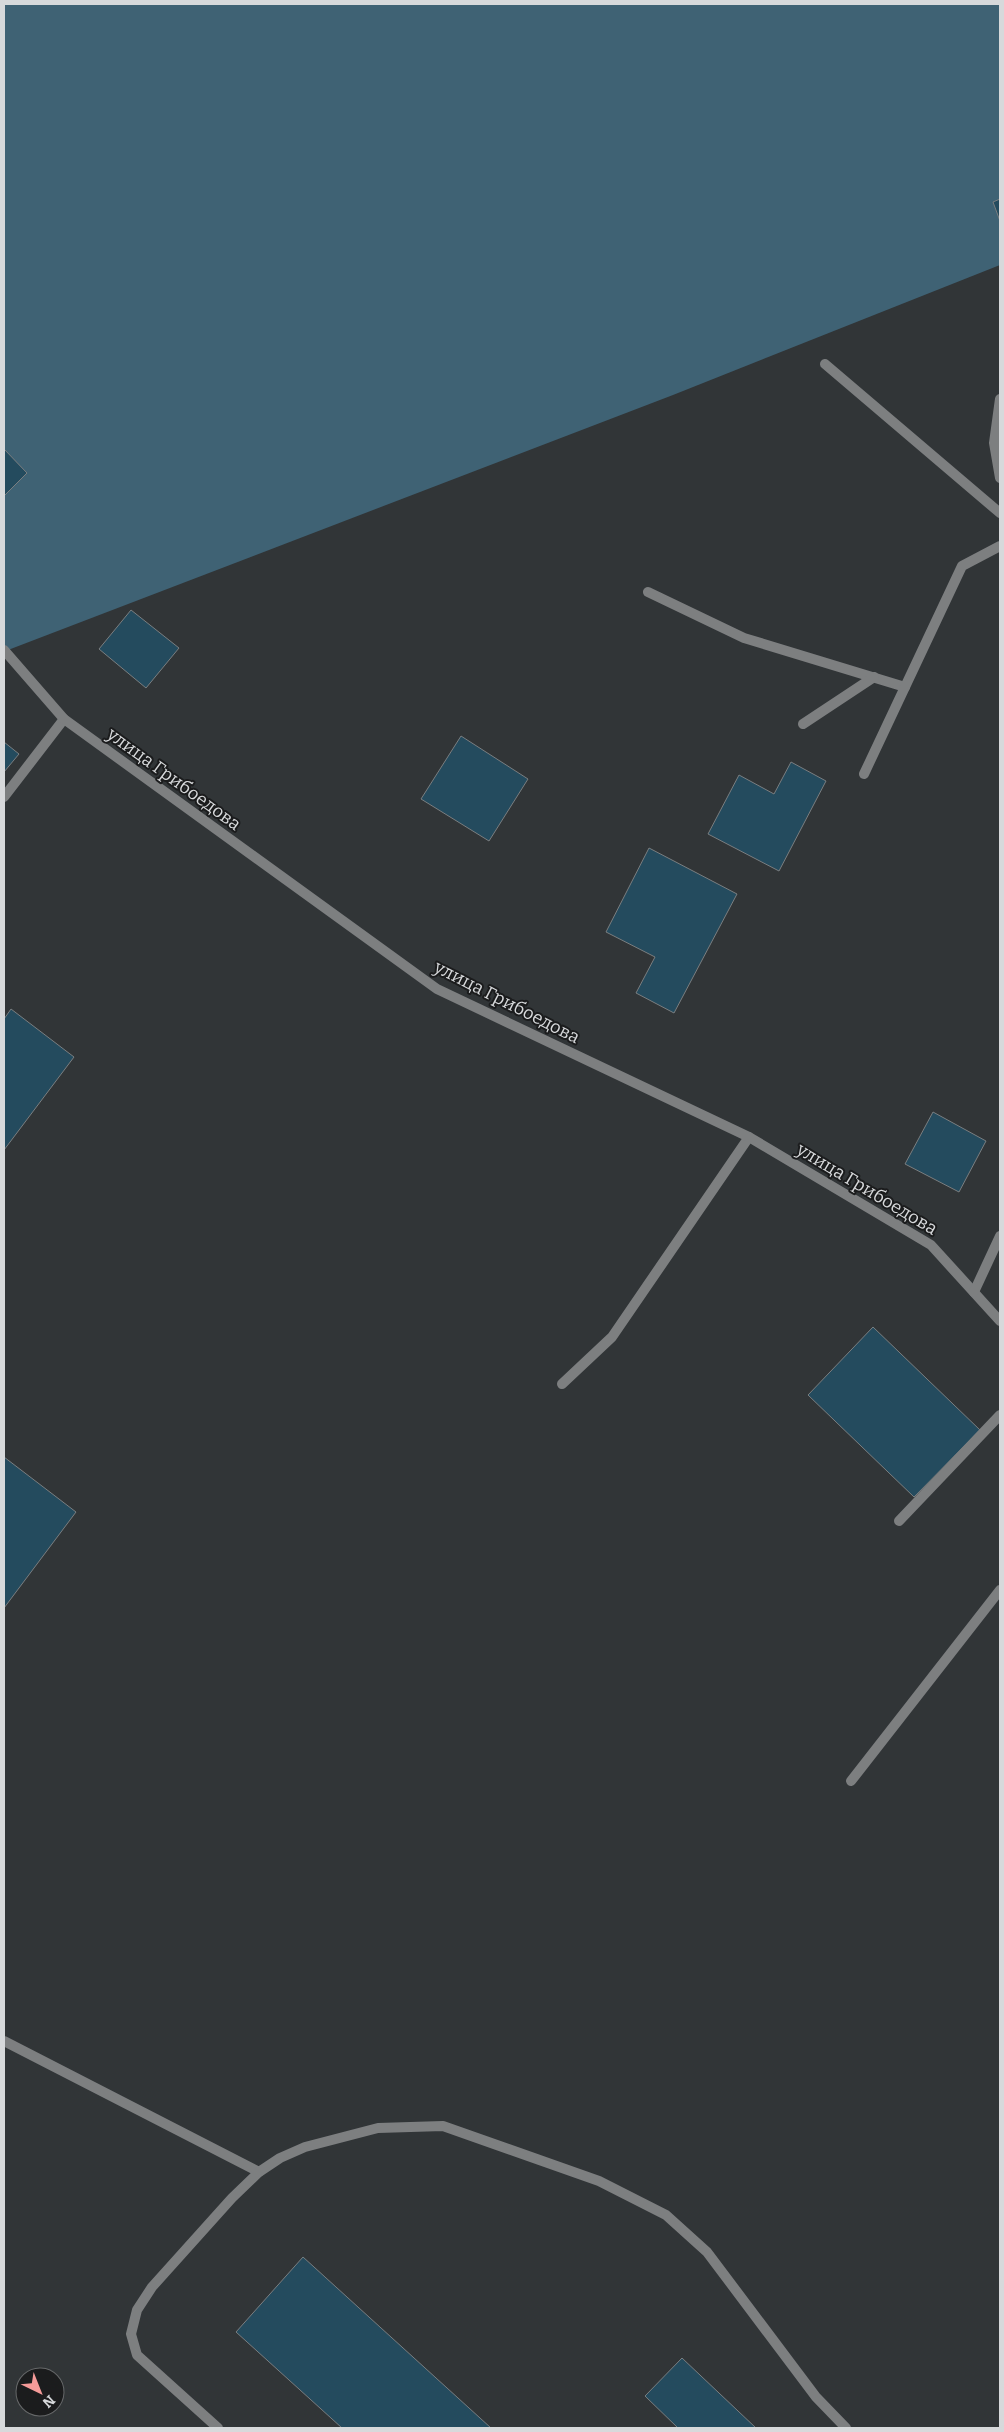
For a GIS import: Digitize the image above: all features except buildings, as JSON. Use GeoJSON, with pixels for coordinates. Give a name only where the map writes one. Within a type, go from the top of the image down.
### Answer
{"type":"FeatureCollection","features":[{"type":"Feature","properties":{"kind":"street"},"geometry":{"type":"LineString","coordinates":[[825,364],[1000,513]]}},
{"type":"Feature","properties":{"kind":"street"},"geometry":{"type":"LineString","coordinates":[[1000,398],[994,443],[1000,478]]}},
{"type":"Feature","properties":{"kind":"street"},"geometry":{"type":"LineString","coordinates":[[864,774],[962,566],[1000,546]]}},
{"type":"Feature","properties":{"kind":"street"},"geometry":{"type":"LineString","coordinates":[[648,592],[744,638],[905,686]]}},
{"type":"Feature","properties":{"kind":"street","name":"улица Грибоедова"},"geometry":{"type":"LineString","coordinates":[[5,654],[64,719],[437,989],[748,1137],[931,1245],[1000,1320]]}},
{"type":"Feature","properties":{"kind":"street"},"geometry":{"type":"LineString","coordinates":[[803,724],[874,677]]}},
{"type":"Feature","properties":{"kind":"street"},"geometry":{"type":"LineString","coordinates":[[4,798],[64,719]]}},
{"type":"Feature","properties":{"kind":"street"},"geometry":{"type":"LineString","coordinates":[[562,1384],[612,1337],[748,1137]]}},
{"type":"Feature","properties":{"kind":"street"},"geometry":{"type":"LineString","coordinates":[[974,1292],[1000,1236]]}},
{"type":"Feature","properties":{"kind":"street"},"geometry":{"type":"LineString","coordinates":[[898,1521],[1000,1415]]}},
{"type":"Feature","properties":{"kind":"street"},"geometry":{"type":"LineString","coordinates":[[851,1781],[1000,1590]]}},
{"type":"Feature","properties":{"kind":"street"},"geometry":{"type":"LineString","coordinates":[[4,2041],[259,2172]]}},
{"type":"Feature","properties":{"kind":"street"},"geometry":{"type":"LineString","coordinates":[[218,2428],[137,2355],[131,2334],[137,2310],[152,2287],[232,2198],[259,2172],[280,2158],[305,2147],[378,2128],[443,2126],[598,2181],[666,2215],[707,2252],[816,2397],[846,2428]]}},
{"type":"Feature","properties":{"kind":"shaded area"},"geometry":{"type":"Polygon","coordinates":[[[4,4],[1000,4],[1000,265],[673,395],[8,650],[4,645],[4,4]]]}}]}
